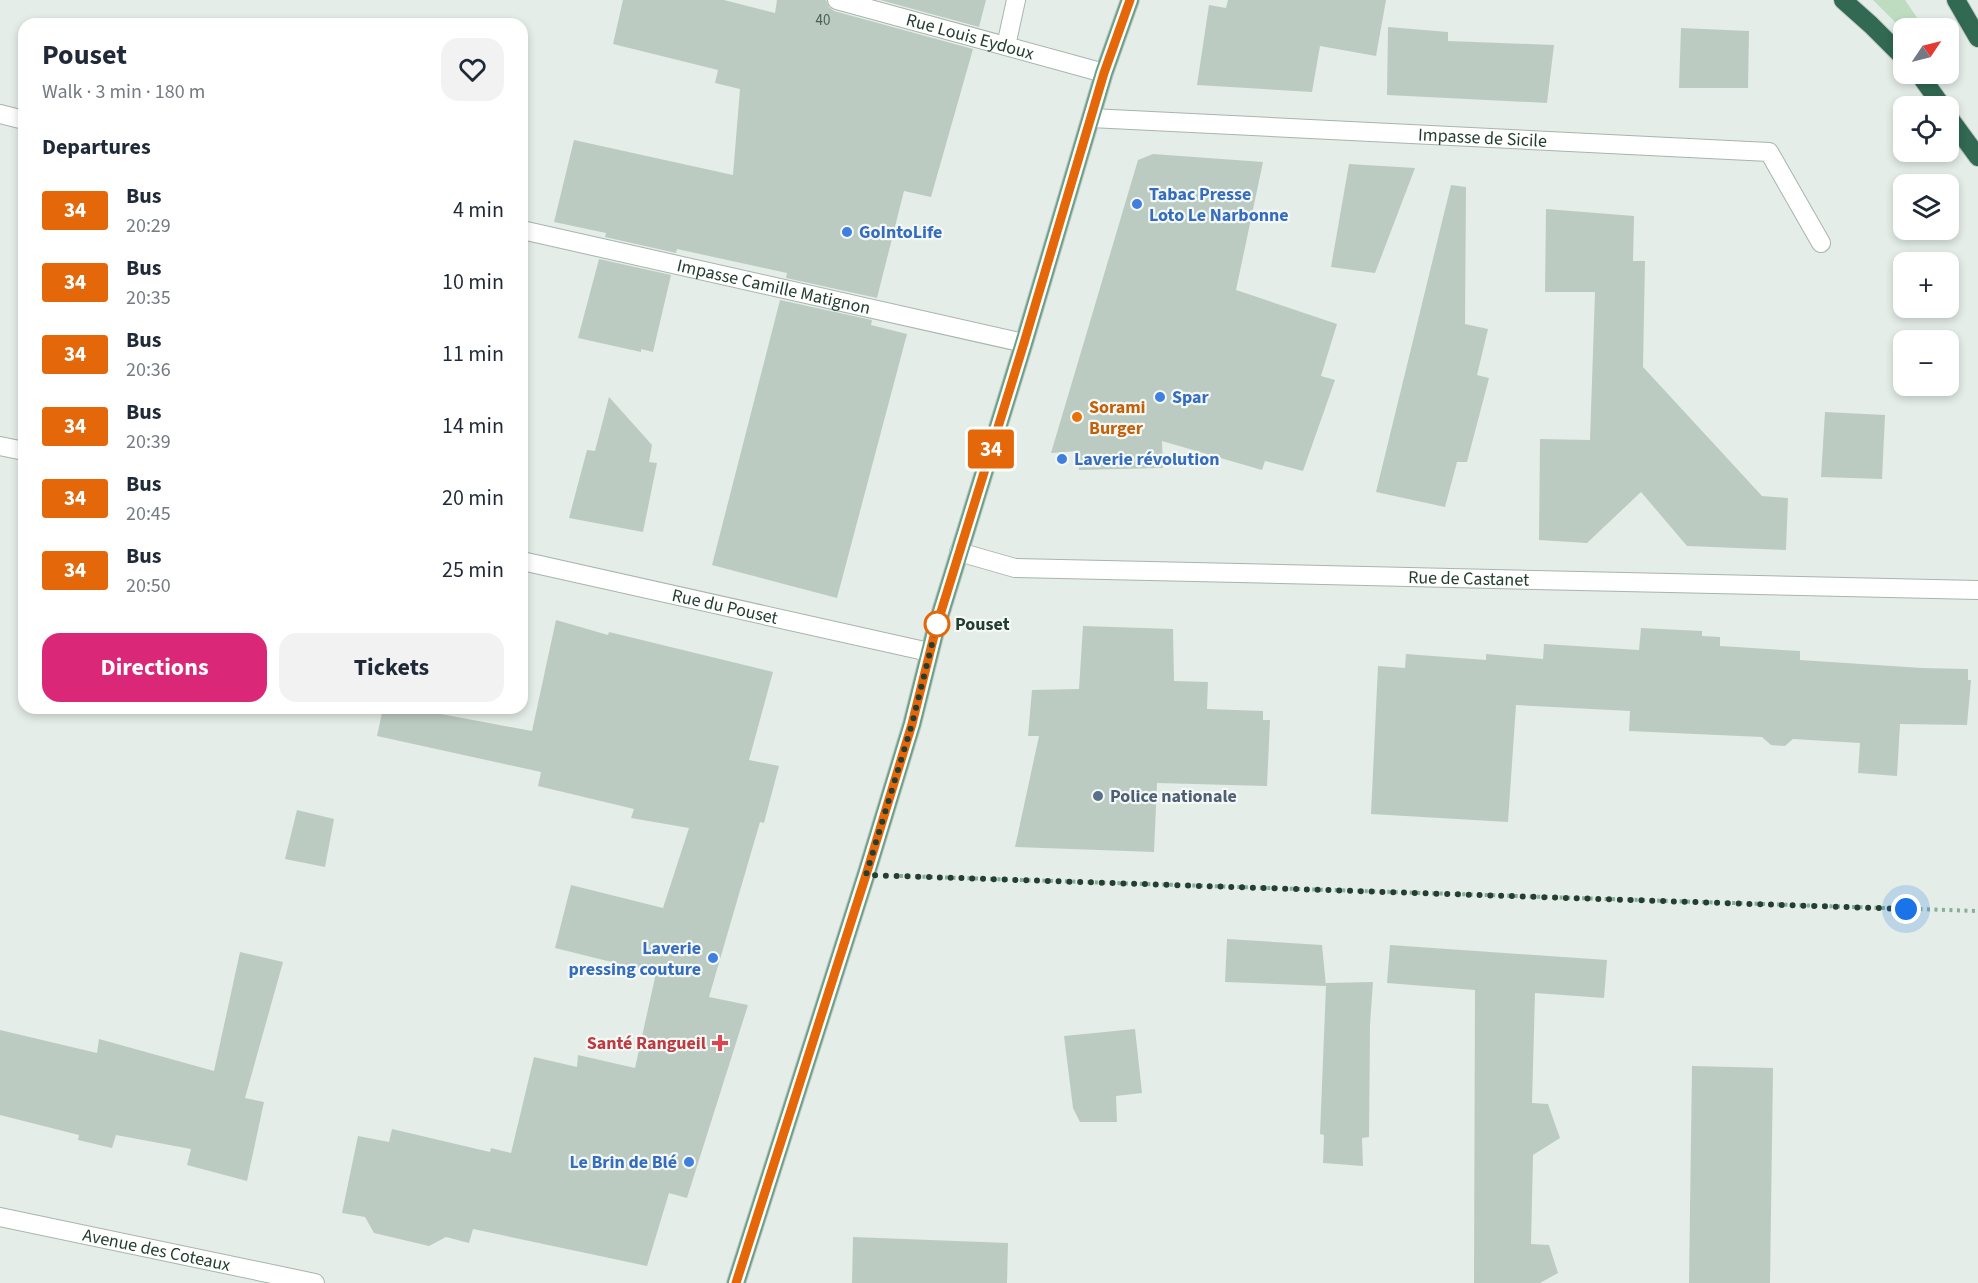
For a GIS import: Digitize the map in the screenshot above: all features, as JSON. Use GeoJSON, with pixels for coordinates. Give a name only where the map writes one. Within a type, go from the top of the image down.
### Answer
{"type":"FeatureCollection","features":[{"type":"Feature","properties":{"kind":"highway"},"geometry":{"type":"LineString","coordinates":[[1843,0],[1893,47]]}},
{"type":"Feature","properties":{"kind":"highway"},"geometry":{"type":"LineString","coordinates":[[1956,0],[1978,38]]}},
{"type":"Feature","properties":{"kind":"highway"},"geometry":{"type":"LineString","coordinates":[[1959,131],[1978,157]]}},
{"type":"Feature","properties":{"kind":"main road"},"geometry":{"type":"LineString","coordinates":[[736,1283],[866,875],[912,724],[929,652],[959,552],[1104,73],[1130,0]]}},
{"type":"Feature","properties":{"kind":"street","name":"Rue Louis Eydoux"},"geometry":{"type":"LineString","coordinates":[[837,0],[1104,73]]}},
{"type":"Feature","properties":{"kind":"street"},"geometry":{"type":"LineString","coordinates":[[1006,46],[1017,0]]}},
{"type":"Feature","properties":{"kind":"street"},"geometry":{"type":"LineString","coordinates":[[0,114],[18,118]]}},
{"type":"Feature","properties":{"kind":"street","name":"Impasse de Sicile"},"geometry":{"type":"LineString","coordinates":[[1091,118],[1769,152],[1821,243]]}},
{"type":"Feature","properties":{"kind":"street","name":"Impasse Camille Matignon"},"geometry":{"type":"LineString","coordinates":[[528,231],[1024,343]]}},
{"type":"Feature","properties":{"kind":"street"},"geometry":{"type":"LineString","coordinates":[[0,446],[18,450]]}},
{"type":"Feature","properties":{"kind":"street","name":"Rue de Castanet"},"geometry":{"type":"LineString","coordinates":[[959,552],[1015,568],[1978,590]]}},
{"type":"Feature","properties":{"kind":"street","name":"Rue du Pouset"},"geometry":{"type":"LineString","coordinates":[[528,562],[929,652]]}},
{"type":"Feature","properties":{"kind":"street","name":"Avenue des Coteaux"},"geometry":{"type":"LineString","coordinates":[[0,1217],[315,1283]]}},
{"type":"Feature","properties":{"kind":"path"},"geometry":{"type":"LineString","coordinates":[[866,875],[1978,911]]}},
{"type":"Feature","properties":{"kind":"green space"},"geometry":{"type":"Polygon","coordinates":[[[1873,0],[1905,0],[1917,18],[1893,18],[1893,20],[1873,0]]]}},
{"type":"Feature","properties":{"kind":"building"},"geometry":{"type":"Polygon","coordinates":[[[623,0],[724,0],[775,13],[777,0],[826,0],[834,11],[973,49],[931,197],[904,191],[877,298],[786,278],[787,273],[677,249],[676,253],[605,237],[606,233],[554,222],[574,140],[733,175],[740,89],[715,83],[718,70],[613,44],[623,0]]]}},
{"type":"Feature","properties":{"kind":"building"},"geometry":{"type":"Polygon","coordinates":[[[880,0],[986,0],[979,27],[880,0]]]}},
{"type":"Feature","properties":{"kind":"building"},"geometry":{"type":"Polygon","coordinates":[[[1228,0],[1386,0],[1376,56],[1320,46],[1312,92],[1197,85],[1209,5],[1226,8],[1228,0]]]}},
{"type":"Feature","properties":{"kind":"building"},"geometry":{"type":"Polygon","coordinates":[[[1388,27],[1448,32],[1448,41],[1554,45],[1547,103],[1387,95],[1388,27]]]}},
{"type":"Feature","properties":{"kind":"building"},"geometry":{"type":"Polygon","coordinates":[[[1681,28],[1749,31],[1748,88],[1679,88],[1681,28]]]}},
{"type":"Feature","properties":{"kind":"building"},"geometry":{"type":"Polygon","coordinates":[[[1153,154],[1263,162],[1236,290],[1337,324],[1321,376],[1335,380],[1303,471],[1265,461],[1262,470],[1162,441],[1163,468],[1079,470],[1078,451],[1051,453],[1138,160],[1153,154]]]}},
{"type":"Feature","properties":{"kind":"building"},"geometry":{"type":"Polygon","coordinates":[[[1349,164],[1415,168],[1375,273],[1331,267],[1349,164]]]}},
{"type":"Feature","properties":{"kind":"building"},"geometry":{"type":"Polygon","coordinates":[[[1451,185],[1466,187],[1465,324],[1488,329],[1477,375],[1489,378],[1467,462],[1457,462],[1445,507],[1376,492],[1451,185]]]}},
{"type":"Feature","properties":{"kind":"building"},"geometry":{"type":"Polygon","coordinates":[[[1546,209],[1634,216],[1633,261],[1645,261],[1643,367],[1762,496],[1788,498],[1786,550],[1687,546],[1641,492],[1587,543],[1539,540],[1540,439],[1590,440],[1595,292],[1545,292],[1546,209]]]}},
{"type":"Feature","properties":{"kind":"building"},"geometry":{"type":"Polygon","coordinates":[[[599,259],[671,275],[653,352],[641,349],[641,352],[578,338],[599,259]]]}},
{"type":"Feature","properties":{"kind":"building"},"geometry":{"type":"Polygon","coordinates":[[[780,300],[872,320],[871,325],[907,334],[837,598],[712,565],[780,300]]]}},
{"type":"Feature","properties":{"kind":"building"},"geometry":{"type":"Polygon","coordinates":[[[609,397],[652,445],[649,462],[657,463],[643,532],[569,518],[587,450],[595,451],[609,397]]]}},
{"type":"Feature","properties":{"kind":"building"},"geometry":{"type":"Polygon","coordinates":[[[1825,412],[1885,415],[1882,479],[1821,477],[1825,412]]]}},
{"type":"Feature","properties":{"kind":"building"},"geometry":{"type":"Polygon","coordinates":[[[556,620],[608,635],[609,632],[773,672],[749,760],[779,766],[764,823],[760,822],[709,997],[748,1005],[687,1198],[669,1193],[647,1266],[473,1229],[469,1243],[446,1237],[429,1246],[374,1233],[365,1217],[342,1213],[358,1136],[389,1142],[392,1129],[490,1152],[491,1148],[511,1153],[534,1057],[577,1067],[578,1055],[635,1068],[656,973],[555,948],[571,885],[663,908],[689,828],[631,818],[634,809],[538,786],[541,772],[377,736],[382,714],[441,714],[532,731],[556,620]]]}},
{"type":"Feature","properties":{"kind":"building"},"geometry":{"type":"Polygon","coordinates":[[[1083,626],[1173,629],[1174,681],[1208,682],[1207,709],[1263,711],[1263,720],[1270,720],[1267,786],[1157,783],[1154,852],[1015,847],[1039,736],[1028,736],[1032,690],[1079,689],[1083,626]]]}},
{"type":"Feature","properties":{"kind":"building"},"geometry":{"type":"Polygon","coordinates":[[[1641,628],[1702,631],[1702,636],[1720,637],[1720,646],[1800,651],[1800,660],[1968,669],[1968,680],[1971,680],[1967,725],[1900,724],[1897,776],[1858,773],[1860,743],[1793,739],[1785,746],[1771,745],[1762,737],[1629,731],[1630,711],[1516,705],[1508,822],[1371,814],[1378,666],[1405,668],[1406,654],[1486,660],[1486,654],[1543,659],[1544,644],[1639,650],[1641,628]]]}},
{"type":"Feature","properties":{"kind":"building"},"geometry":{"type":"Polygon","coordinates":[[[297,810],[334,819],[325,867],[285,859],[297,810]]]}},
{"type":"Feature","properties":{"kind":"building"},"geometry":{"type":"Polygon","coordinates":[[[1227,939],[1322,945],[1326,986],[1225,982],[1227,939]]]}},
{"type":"Feature","properties":{"kind":"building"},"geometry":{"type":"Polygon","coordinates":[[[1390,945],[1607,960],[1604,998],[1535,993],[1532,1103],[1548,1104],[1560,1138],[1533,1155],[1531,1244],[1549,1245],[1558,1273],[1540,1283],[1474,1283],[1475,990],[1387,983],[1390,945]]]}},
{"type":"Feature","properties":{"kind":"building"},"geometry":{"type":"Polygon","coordinates":[[[240,952],[283,962],[245,1098],[264,1102],[247,1181],[187,1165],[191,1149],[116,1135],[112,1148],[78,1140],[79,1135],[0,1115],[0,1030],[97,1053],[99,1039],[214,1071],[240,952]]]}},
{"type":"Feature","properties":{"kind":"building"},"geometry":{"type":"Polygon","coordinates":[[[1373,982],[1370,1025],[1369,1137],[1362,1138],[1363,1166],[1323,1163],[1324,1135],[1320,1134],[1326,983],[1373,982]]]}},
{"type":"Feature","properties":{"kind":"building"},"geometry":{"type":"Polygon","coordinates":[[[1135,1029],[1142,1093],[1116,1096],[1117,1122],[1080,1122],[1073,1108],[1064,1036],[1135,1029]]]}},
{"type":"Feature","properties":{"kind":"building"},"geometry":{"type":"Polygon","coordinates":[[[1692,1066],[1773,1068],[1770,1283],[1689,1283],[1692,1066]]]}},
{"type":"Feature","properties":{"kind":"building"},"geometry":{"type":"Polygon","coordinates":[[[853,1237],[1008,1243],[1007,1283],[852,1283],[853,1237]]]}},
{"type":"Feature","properties":{"kind":"bus line","name":"34"},"geometry":{"type":"LineString","coordinates":[[736,1283],[866,875],[912,724],[936,628],[1104,73],[1130,0]]}},
{"type":"Feature","properties":{"kind":"place","name":"Tabac Presse Loto Le Narbonne"},"geometry":{"type":"Point","coordinates":[1137,204]}},
{"type":"Feature","properties":{"kind":"place","name":"GoIntoLife"},"geometry":{"type":"Point","coordinates":[847,232]}},
{"type":"Feature","properties":{"kind":"place","name":"Spar"},"geometry":{"type":"Point","coordinates":[1160,397]}},
{"type":"Feature","properties":{"kind":"place","name":"Sorami Burger"},"geometry":{"type":"Point","coordinates":[1077,417]}},
{"type":"Feature","properties":{"kind":"place","name":"Laverie révolution"},"geometry":{"type":"Point","coordinates":[1062,459]}},
{"type":"Feature","properties":{"kind":"place","name":"Pouset"},"geometry":{"type":"Point","coordinates":[937,624]}},
{"type":"Feature","properties":{"kind":"place","name":"Police nationale"},"geometry":{"type":"Point","coordinates":[1098,796]}},
{"type":"Feature","properties":{"kind":"place","name":"Laverie pressing couture"},"geometry":{"type":"Point","coordinates":[713,958]}},
{"type":"Feature","properties":{"kind":"place","name":"Santé Rangueil"},"geometry":{"type":"Point","coordinates":[720,1043]}},
{"type":"Feature","properties":{"kind":"place","name":"Le Brin de Blé"},"geometry":{"type":"Point","coordinates":[689,1162]}},
{"type":"Feature","properties":{"kind":"route"},"geometry":{"type":"LineString","coordinates":[[937,624],[912,724],[866,875],[1906,909]]}}]}
